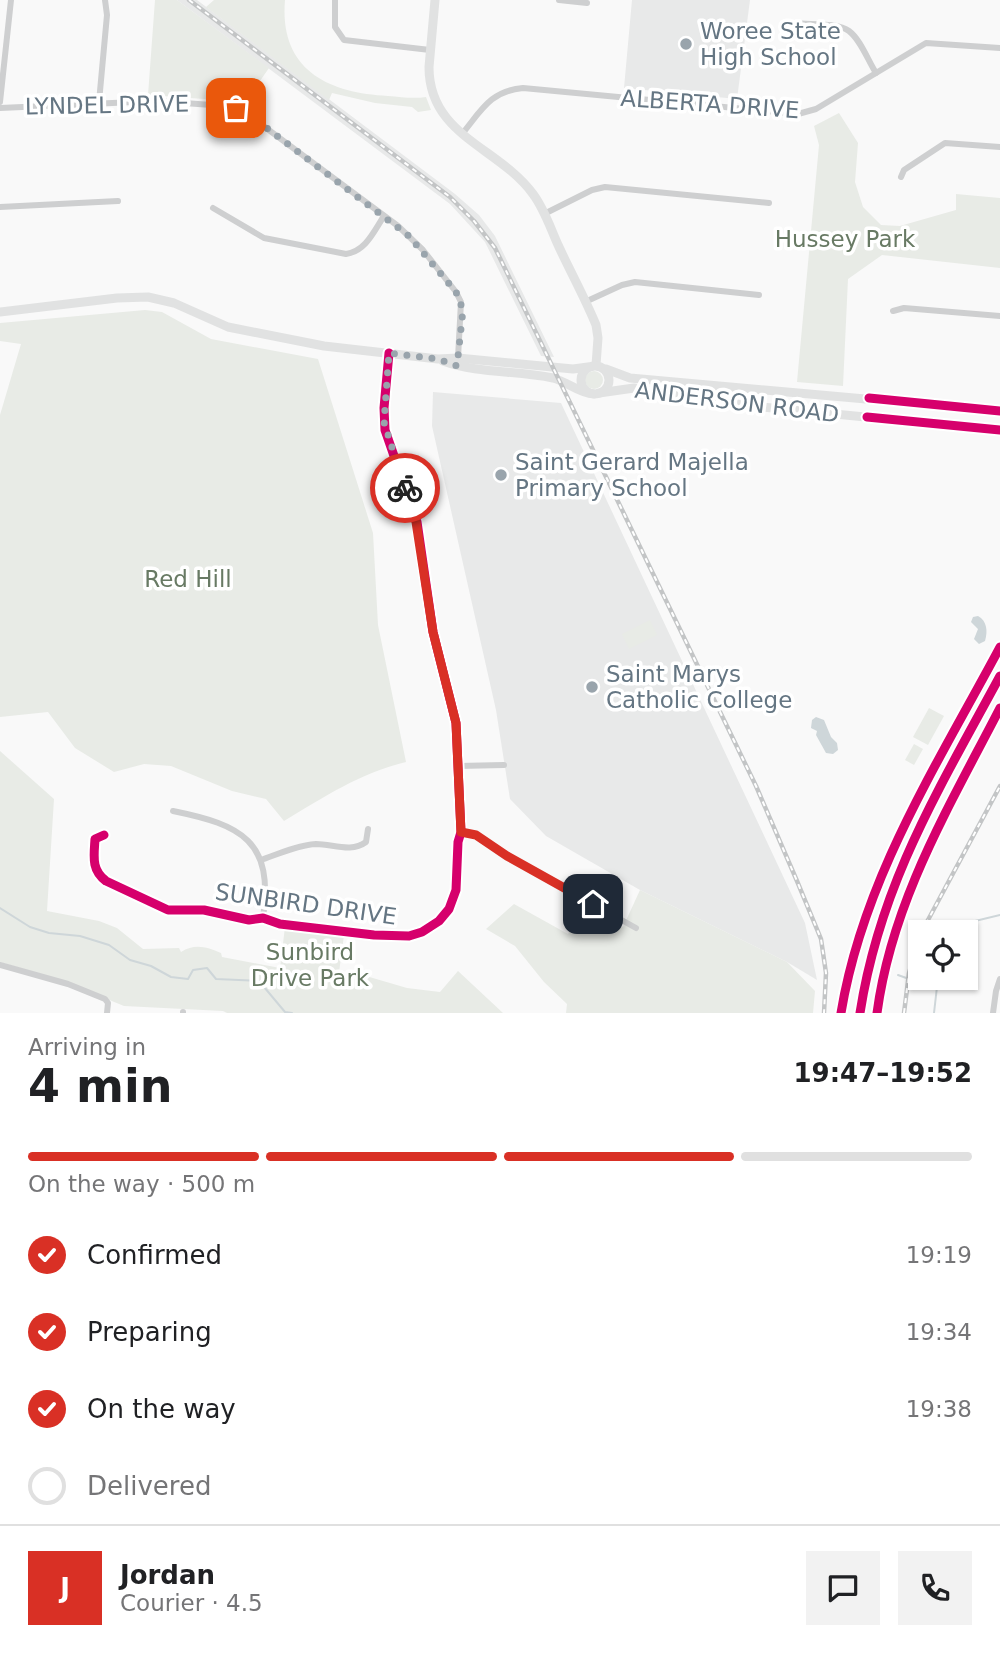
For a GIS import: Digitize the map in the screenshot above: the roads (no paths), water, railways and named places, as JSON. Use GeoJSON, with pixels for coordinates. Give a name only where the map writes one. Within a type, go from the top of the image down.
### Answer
{"type":"FeatureCollection","features":[{"type":"Feature","properties":{"kind":"highway"},"geometry":{"type":"LineString","coordinates":[[860,1013],[873,949],[896,877],[1000,676]]}},
{"type":"Feature","properties":{"kind":"highway"},"geometry":{"type":"LineString","coordinates":[[877,1013],[890,945],[909,889],[926,850],[1000,708]]}},
{"type":"Feature","properties":{"kind":"street"},"geometry":{"type":"LineString","coordinates":[[0,102],[11,0]]}},
{"type":"Feature","properties":{"kind":"street"},"geometry":{"type":"LineString","coordinates":[[99,102],[107,15],[105,0]]}},
{"type":"Feature","properties":{"kind":"street"},"geometry":{"type":"LineString","coordinates":[[335,0],[335,27],[344,40],[430,50]]}},
{"type":"Feature","properties":{"kind":"street"},"geometry":{"type":"LineString","coordinates":[[435,0],[429,78],[434,100],[443,116],[516,175],[531,192],[544,214],[597,329],[597,367]]}},
{"type":"Feature","properties":{"kind":"street"},"geometry":{"type":"LineString","coordinates":[[559,0],[587,3]]}},
{"type":"Feature","properties":{"kind":"street"},"geometry":{"type":"LineString","coordinates":[[795,23],[848,30],[855,36],[876,73]]}},
{"type":"Feature","properties":{"kind":"street","name":"ALBERTA DRIVE"},"geometry":{"type":"LineString","coordinates":[[462,134],[492,98],[511,89],[798,114],[816,109],[926,43],[1000,48]]}},
{"type":"Feature","properties":{"kind":"street","name":"LYNDEL DRIVE"},"geometry":{"type":"LineString","coordinates":[[0,108],[99,102],[170,102],[236,108],[247,113],[384,215],[423,250],[456,292],[463,310],[458,362]]}},
{"type":"Feature","properties":{"kind":"street"},"geometry":{"type":"LineString","coordinates":[[901,177],[904,170],[945,143],[1000,147]]}},
{"type":"Feature","properties":{"kind":"street"},"geometry":{"type":"LineString","coordinates":[[544,214],[593,190],[605,187],[769,204]]}},
{"type":"Feature","properties":{"kind":"street"},"geometry":{"type":"LineString","coordinates":[[0,207],[118,201]]}},
{"type":"Feature","properties":{"kind":"street"},"geometry":{"type":"LineString","coordinates":[[213,208],[264,238],[346,254],[354,253],[363,246],[384,215]]}},
{"type":"Feature","properties":{"kind":"street"},"geometry":{"type":"LineString","coordinates":[[585,302],[635,282],[759,295]]}},
{"type":"Feature","properties":{"kind":"street","name":"ANDERSON ROAD"},"geometry":{"type":"LineString","coordinates":[[1,312],[117,298],[148,297],[174,303],[228,327],[324,346],[438,359],[552,378],[582,392],[597,394],[634,388],[724,402],[996,429]]}},
{"type":"Feature","properties":{"kind":"street"},"geometry":{"type":"LineString","coordinates":[[893,311],[904,308],[1000,316]]}},
{"type":"Feature","properties":{"kind":"street","name":"SUNBIRD DRIVE"},"geometry":{"type":"LineString","coordinates":[[104,835],[95,839],[94,863],[98,874],[106,881],[168,910],[204,910],[249,920],[263,918],[280,924],[404,937],[422,932],[439,921],[452,903],[457,883],[457,850],[461,832],[456,723],[433,632],[416,522],[385,430],[384,408],[389,353]]}},
{"type":"Feature","properties":{"kind":"street","name":"ANDERSON ROAD"},"geometry":{"type":"LineString","coordinates":[[458,362],[563,369],[597,367],[631,379],[997,410]]}},
{"type":"Feature","properties":{"kind":"street"},"geometry":{"type":"LineString","coordinates":[[597,367],[609,375],[606,389],[597,394],[587,391],[582,384],[582,376],[597,367]]}},
{"type":"Feature","properties":{"kind":"street"},"geometry":{"type":"LineString","coordinates":[[836,414],[838,396]]}},
{"type":"Feature","properties":{"kind":"street"},"geometry":{"type":"LineString","coordinates":[[867,417],[869,398]]}},
{"type":"Feature","properties":{"kind":"street"},"geometry":{"type":"LineString","coordinates":[[996,429],[997,410]]}},
{"type":"Feature","properties":{"kind":"street"},"geometry":{"type":"LineString","coordinates":[[841,1013],[859,935],[886,863],[1000,647]]}},
{"type":"Feature","properties":{"kind":"street"},"geometry":{"type":"LineString","coordinates":[[458,766],[504,765]]}},
{"type":"Feature","properties":{"kind":"street"},"geometry":{"type":"LineString","coordinates":[[173,811],[236,831],[254,846],[261,860],[266,882],[263,918]]}},
{"type":"Feature","properties":{"kind":"street"},"geometry":{"type":"LineString","coordinates":[[261,860],[314,844],[356,848],[366,842],[368,829]]}},
{"type":"Feature","properties":{"kind":"street"},"geometry":{"type":"LineString","coordinates":[[461,832],[476,835],[507,856],[636,928]]}},
{"type":"Feature","properties":{"kind":"street"},"geometry":{"type":"LineString","coordinates":[[0,965],[68,984],[105,999],[108,1003],[107,1013]]}},
{"type":"Feature","properties":{"kind":"street"},"geometry":{"type":"LineString","coordinates":[[993,1013],[1000,979]]}},
{"type":"Feature","properties":{"kind":"waterway"},"geometry":{"type":"LineString","coordinates":[[0,908],[30,927],[49,933],[80,936],[109,945],[130,960],[151,966],[171,977],[188,979],[193,970],[207,968],[216,979],[259,981],[285,1012],[292,1013]]}},
{"type":"Feature","properties":{"kind":"waterway"},"geometry":{"type":"LineString","coordinates":[[978,920],[1000,915]]}},
{"type":"Feature","properties":{"kind":"waterway"},"geometry":{"type":"LineString","coordinates":[[898,975],[908,979]]}},
{"type":"Feature","properties":{"kind":"waterway"},"geometry":{"type":"LineString","coordinates":[[934,1013],[937,990]]}},
{"type":"Feature","properties":{"kind":"railway"},"geometry":{"type":"LineString","coordinates":[[189,0],[450,197],[474,221],[495,248],[756,786],[797,881],[821,939],[826,973],[824,1013]]}},
{"type":"Feature","properties":{"kind":"railway"},"geometry":{"type":"LineString","coordinates":[[928,920],[1000,786]]}},
{"type":"Feature","properties":{"kind":"railway"},"geometry":{"type":"LineString","coordinates":[[904,1013],[908,981]]}},
{"type":"Feature","properties":{"kind":"place","name":"Woree State High School"},"geometry":{"type":"Point","coordinates":[686,44]}},
{"type":"Feature","properties":{"kind":"place","name":"Saint Gerard Majella Primary School"},"geometry":{"type":"Point","coordinates":[501,475]}},
{"type":"Feature","properties":{"kind":"place","name":"Saint Marys Catholic College"},"geometry":{"type":"Point","coordinates":[592,687]}},
{"type":"Feature","properties":{"kind":"park label","name":"Hussey Park"},"geometry":{"type":"Point","coordinates":[845,239]}},
{"type":"Feature","properties":{"kind":"park label","name":"Red Hill"},"geometry":{"type":"Point","coordinates":[188,579]}},
{"type":"Feature","properties":{"kind":"park label","name":"Sunbird Drive Park"},"geometry":{"type":"Point","coordinates":[310,965]}}]}
